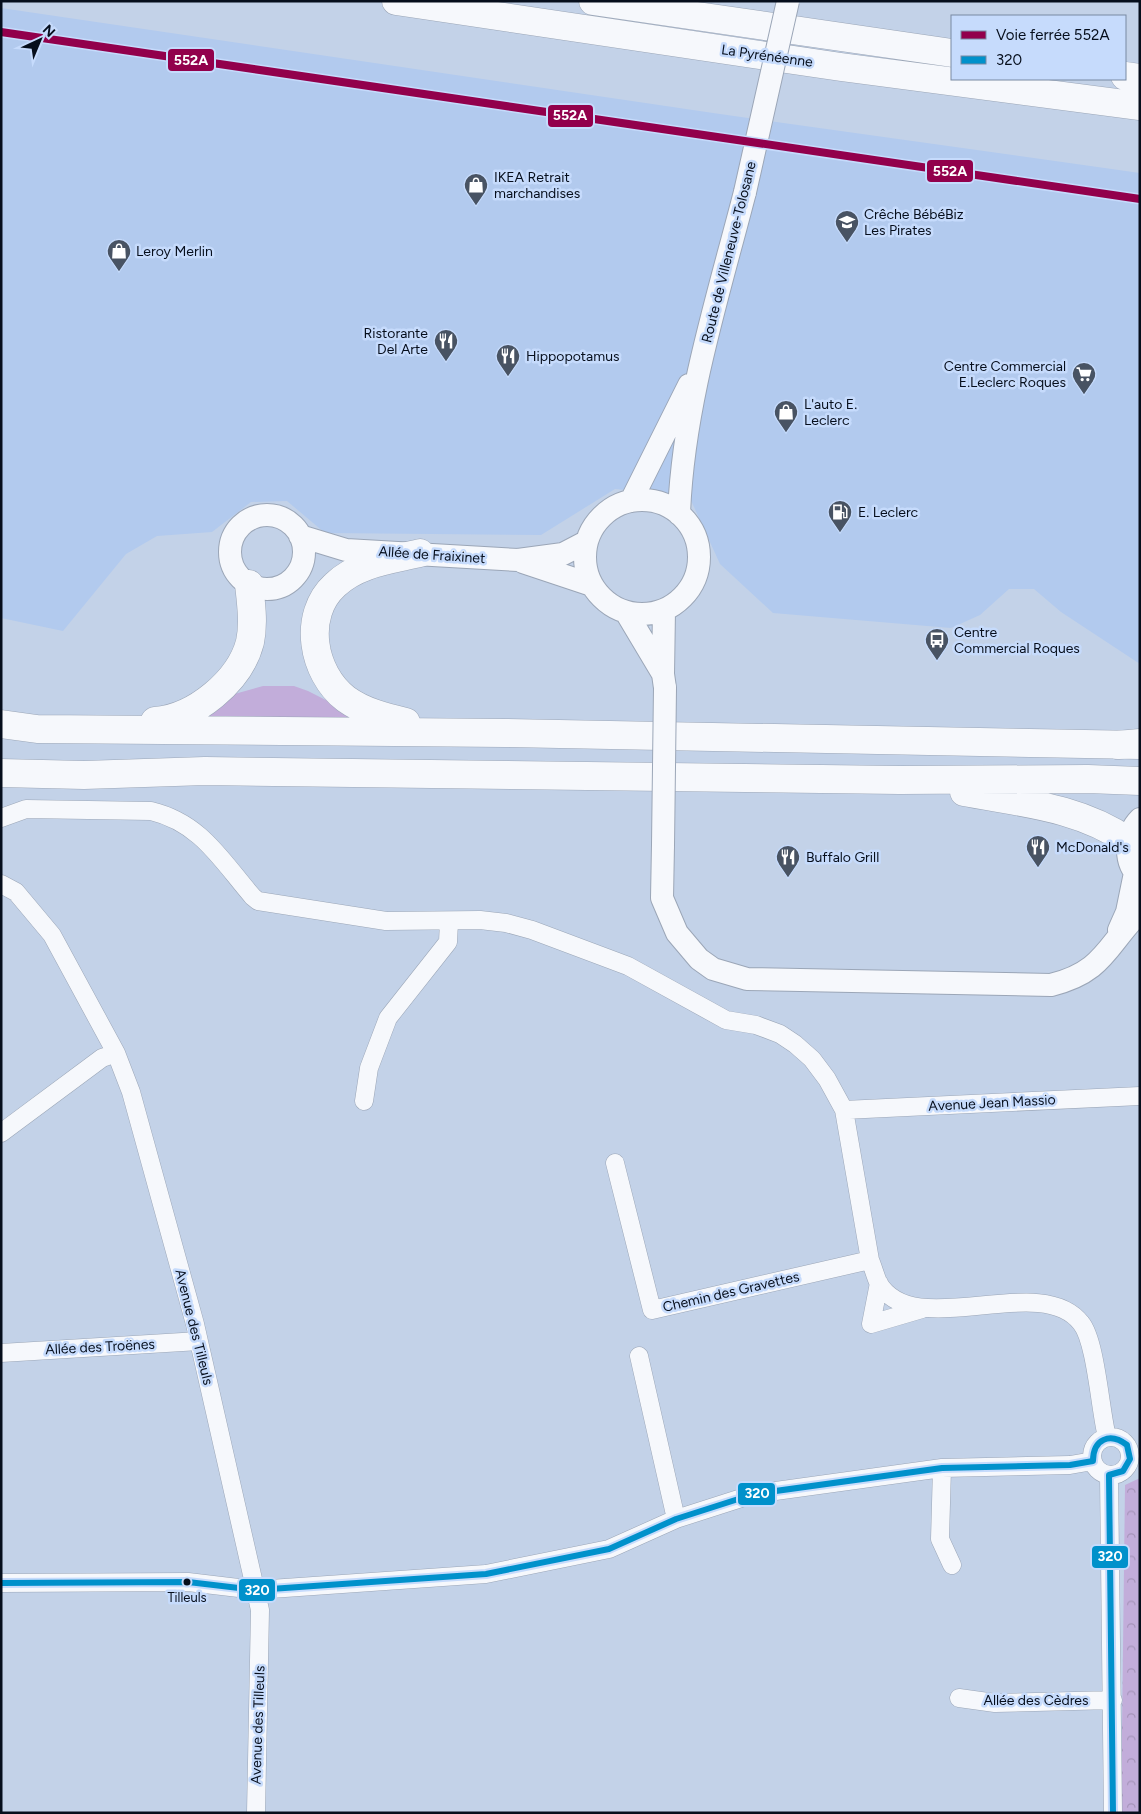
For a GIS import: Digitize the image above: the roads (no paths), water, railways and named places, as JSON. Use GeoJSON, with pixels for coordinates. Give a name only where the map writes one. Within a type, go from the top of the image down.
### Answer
{"type":"FeatureCollection","features":[{"type":"Feature","properties":{"kind":"main road","name":"La Pyrénéenne"},"geometry":{"type":"LineString","coordinates":[[396,1],[822,64],[1140,106]]}},
{"type":"Feature","properties":{"kind":"main road","name":"La Pyrénéenne"},"geometry":{"type":"LineString","coordinates":[[593,1],[951,53]]}},
{"type":"Feature","properties":{"kind":"main road"},"geometry":{"type":"LineString","coordinates":[[1126,76],[1140,78]]}},
{"type":"Feature","properties":{"kind":"main road"},"geometry":{"type":"LineString","coordinates":[[420,553],[371,564],[353,572],[336,584],[324,597],[318,612],[314,631],[316,650],[321,666],[345,698],[370,713],[414,724],[505,733]]}},
{"type":"Feature","properties":{"kind":"main road"},"geometry":{"type":"LineString","coordinates":[[37,729],[164,720],[188,713],[210,699],[228,680],[249,643],[253,617],[249,584]]}},
{"type":"Feature","properties":{"kind":"main road"},"geometry":{"type":"LineString","coordinates":[[1,724],[37,729],[505,733],[1132,744]]}},
{"type":"Feature","properties":{"kind":"main road"},"geometry":{"type":"LineString","coordinates":[[1,773],[84,775],[205,771],[900,780],[1088,779],[1140,781]]}},
{"type":"Feature","properties":{"kind":"main road"},"geometry":{"type":"LineString","coordinates":[[900,780],[1056,808],[1099,823],[1134,830]]}},
{"type":"Feature","properties":{"kind":"street","name":"Route de Villeneuve-Tolosane"},"geometry":{"type":"LineString","coordinates":[[680,514],[681,475],[703,357],[745,192],[788,1]]}},
{"type":"Feature","properties":{"kind":"street","name":"Route de Villeneuve-Tolosane"},"geometry":{"type":"LineString","coordinates":[[631,501],[703,357]]}},
{"type":"Feature","properties":{"kind":"street"},"geometry":{"type":"LineString","coordinates":[[631,501],[656,502],[680,514],[696,539],[699,554],[698,570],[692,584],[683,597],[664,610],[645,614],[626,612],[612,606],[600,597],[586,571],[584,556],[586,542],[593,527],[603,515],[616,506],[631,501]]}},
{"type":"Feature","properties":{"kind":"street"},"geometry":{"type":"LineString","coordinates":[[258,516],[269,516],[287,522],[300,536],[303,545],[302,563],[294,577],[280,586],[259,588],[249,584],[236,572],[230,556],[231,542],[241,526],[258,516]]}},
{"type":"Feature","properties":{"kind":"street"},"geometry":{"type":"LineString","coordinates":[[300,536],[346,550]]}},
{"type":"Feature","properties":{"kind":"street","name":"Allée de Fraixinet"},"geometry":{"type":"LineString","coordinates":[[346,550],[518,560],[563,554],[586,542]]}},
{"type":"Feature","properties":{"kind":"street"},"geometry":{"type":"LineString","coordinates":[[302,563],[346,550]]}},
{"type":"Feature","properties":{"kind":"street","name":"Allée de Fraixinet"},"geometry":{"type":"LineString","coordinates":[[518,560],[592,584]]}},
{"type":"Feature","properties":{"kind":"street"},"geometry":{"type":"LineString","coordinates":[[664,610],[662,898],[668,916],[677,933],[699,959],[713,969],[747,978],[1051,985],[1085,973],[1101,961],[1140,912]]}},
{"type":"Feature","properties":{"kind":"street"},"geometry":{"type":"LineString","coordinates":[[626,612],[664,681]]}},
{"type":"Feature","properties":{"kind":"street"},"geometry":{"type":"LineString","coordinates":[[1,818],[26,809],[151,811],[169,815],[198,832],[258,901],[386,921],[449,922],[480,920],[506,923],[532,930],[628,966],[726,1020],[756,1025],[780,1034],[796,1044],[812,1059],[827,1079],[844,1110],[870,1260],[879,1283],[903,1303],[922,1308]]}},
{"type":"Feature","properties":{"kind":"street"},"geometry":{"type":"LineString","coordinates":[[1110,949],[1126,912],[1137,875],[1128,855],[1134,830]]}},
{"type":"Feature","properties":{"kind":"street","name":"Avenue des Tilleuls"},"geometry":{"type":"LineString","coordinates":[[1,884],[16,892],[52,934],[116,1053],[131,1092],[199,1342],[256,1590],[260,1620],[256,1813]]}},
{"type":"Feature","properties":{"kind":"street"},"geometry":{"type":"LineString","coordinates":[[364,1101],[369,1068],[388,1018],[448,942],[449,922]]}},
{"type":"Feature","properties":{"kind":"street"},"geometry":{"type":"LineString","coordinates":[[1,1133],[102,1058],[116,1053]]}},
{"type":"Feature","properties":{"kind":"street","name":"Avenue Jean Massio"},"geometry":{"type":"LineString","coordinates":[[844,1110],[1140,1096]]}},
{"type":"Feature","properties":{"kind":"street","name":"Chemin des Gravettes"},"geometry":{"type":"LineString","coordinates":[[615,1163],[652,1310],[870,1260]]}},
{"type":"Feature","properties":{"kind":"street"},"geometry":{"type":"LineString","coordinates":[[879,1283],[871,1324],[922,1308],[1031,1303],[1056,1305],[1069,1311],[1081,1322],[1089,1336],[1101,1415],[1107,1437]]}},
{"type":"Feature","properties":{"kind":"street","name":"Allée des Troënes"},"geometry":{"type":"LineString","coordinates":[[1,1353],[199,1342]]}},
{"type":"Feature","properties":{"kind":"street"},"geometry":{"type":"LineString","coordinates":[[639,1356],[676,1518]]}},
{"type":"Feature","properties":{"kind":"street"},"geometry":{"type":"LineString","coordinates":[[1107,1437],[1116,1437],[1134,1444],[1128,1466],[1123,1471],[1109,1475],[1096,1468],[1093,1461],[1094,1447],[1107,1437]]}},
{"type":"Feature","properties":{"kind":"street"},"geometry":{"type":"LineString","coordinates":[[1,1584],[188,1582],[256,1590],[486,1574],[609,1549],[676,1518],[754,1494],[942,1468],[1070,1465],[1093,1461]]}},
{"type":"Feature","properties":{"kind":"street"},"geometry":{"type":"LineString","coordinates":[[942,1468],[940,1539],[952,1565]]}},
{"type":"Feature","properties":{"kind":"street"},"geometry":{"type":"LineString","coordinates":[[1109,1475],[1113,1700],[1112,1813]]}},
{"type":"Feature","properties":{"kind":"street","name":"Allée des Cèdres"},"geometry":{"type":"LineString","coordinates":[[959,1698],[995,1703],[1113,1700]]}},
{"type":"Feature","properties":{"kind":"rail line","name":"552A"},"geometry":{"type":"LineString","coordinates":[[1,32],[1140,199]]}},
{"type":"Feature","properties":{"kind":"place","name":"IKEA Retrait marchandises"},"geometry":{"type":"Point","coordinates":[476,206]}},
{"type":"Feature","properties":{"kind":"place","name":"Crêche BébéBiz Les Pirates"},"geometry":{"type":"Point","coordinates":[847,243]}},
{"type":"Feature","properties":{"kind":"place","name":"Leroy Merlin"},"geometry":{"type":"Point","coordinates":[119,272]}},
{"type":"Feature","properties":{"kind":"place","name":"Ristorante Del Arte"},"geometry":{"type":"Point","coordinates":[446,362]}},
{"type":"Feature","properties":{"kind":"place","name":"Hippopotamus"},"geometry":{"type":"Point","coordinates":[508,377]}},
{"type":"Feature","properties":{"kind":"place","name":"Centre Commercial E.Leclerc Roques"},"geometry":{"type":"Point","coordinates":[1084,395]}},
{"type":"Feature","properties":{"kind":"place","name":"L'auto E. Leclerc"},"geometry":{"type":"Point","coordinates":[786,433]}},
{"type":"Feature","properties":{"kind":"place","name":"E. Leclerc"},"geometry":{"type":"Point","coordinates":[840,533]}},
{"type":"Feature","properties":{"kind":"place","name":"Centre Commercial Roques"},"geometry":{"type":"Point","coordinates":[937,661]}},
{"type":"Feature","properties":{"kind":"place","name":"McDonald's"},"geometry":{"type":"Point","coordinates":[1038,868]}},
{"type":"Feature","properties":{"kind":"place","name":"Buffalo Grill"},"geometry":{"type":"Point","coordinates":[788,878]}},
{"type":"Feature","properties":{"kind":"place","name":"Tilleuls"},"geometry":{"type":"Point","coordinates":[187,1582]}}]}
